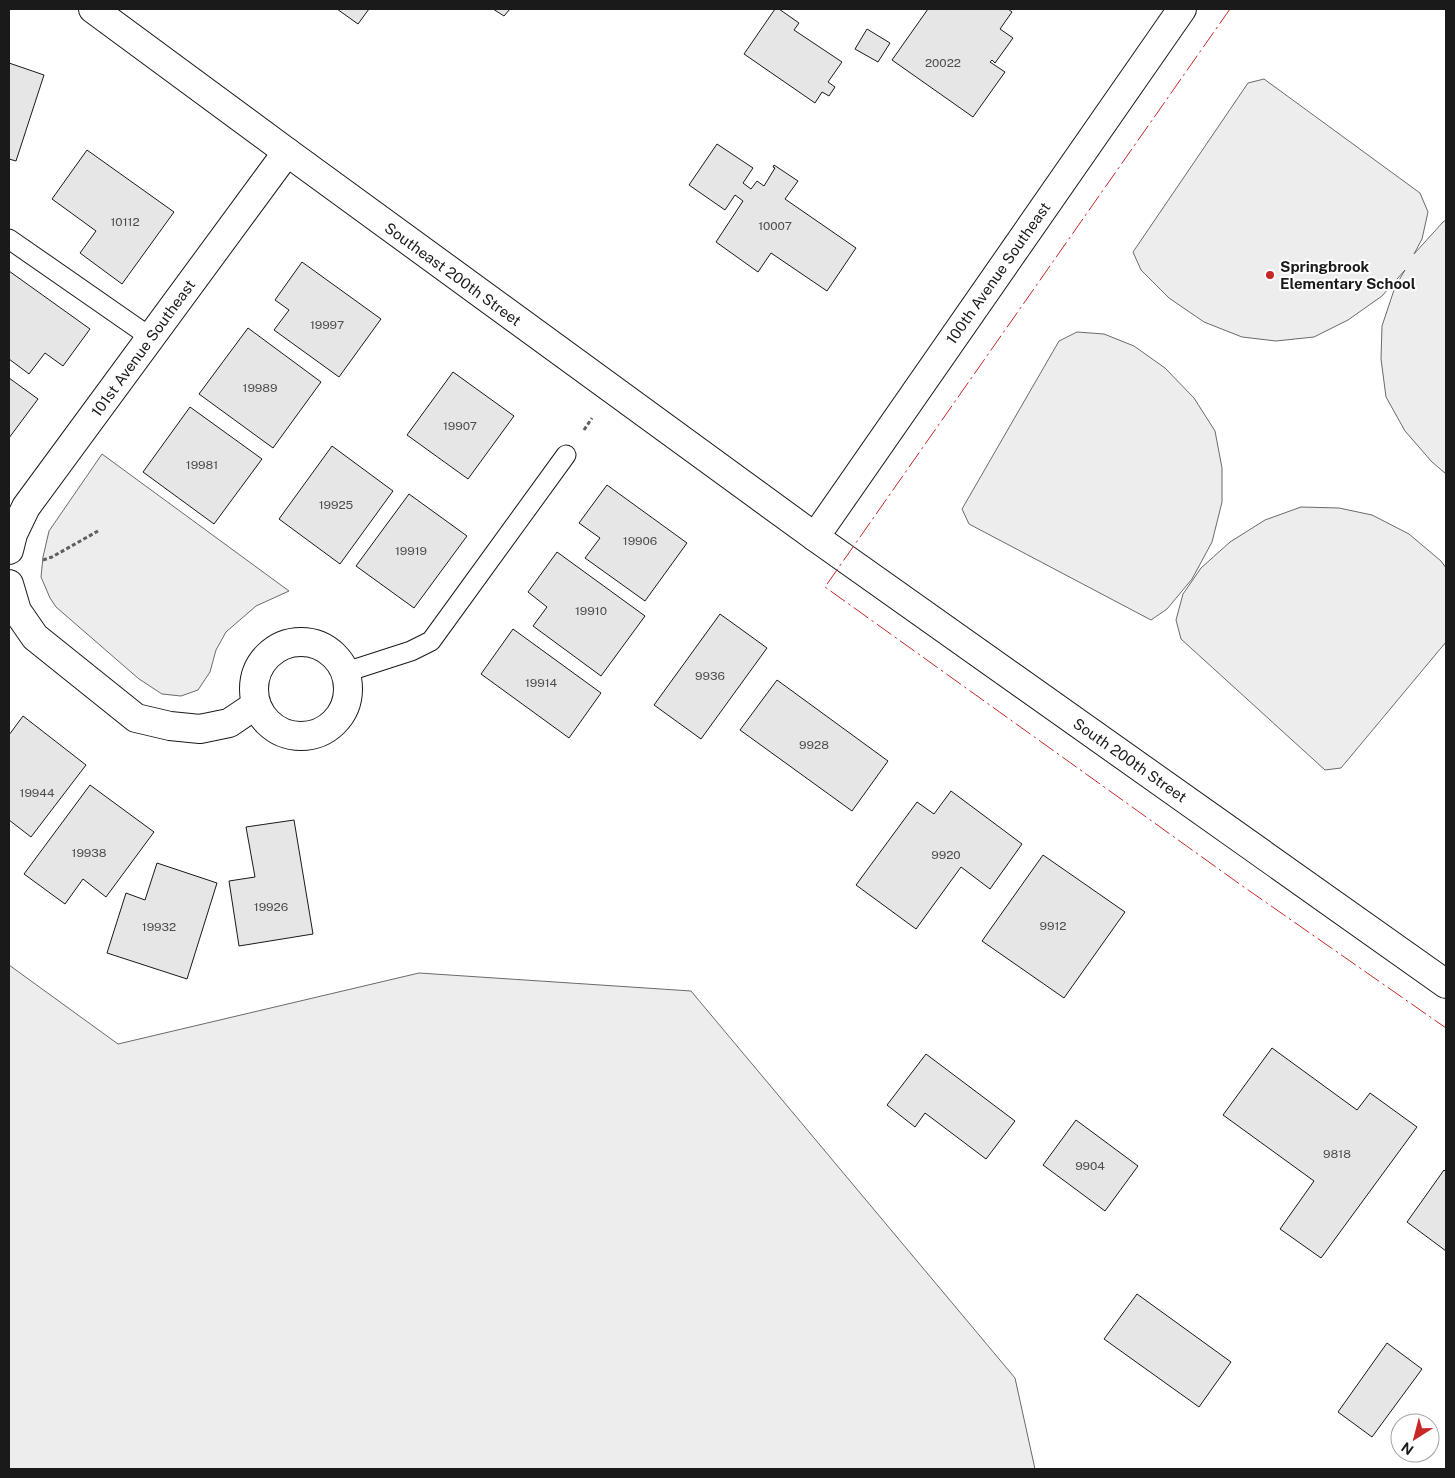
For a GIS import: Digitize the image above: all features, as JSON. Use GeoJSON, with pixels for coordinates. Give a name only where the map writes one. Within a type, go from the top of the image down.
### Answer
{"type":"FeatureCollection","features":[{"type":"Feature","properties":{"kind":"street","name":"Southeast 200th Street"},"geometry":{"type":"LineString","coordinates":[[93,9],[815,537]]}},
{"type":"Feature","properties":{"kind":"street","name":"100th Avenue Southeast"},"geometry":{"type":"LineString","coordinates":[[815,537],[1182,9]]}},
{"type":"Feature","properties":{"kind":"street","name":"101st Avenue Southeast"},"geometry":{"type":"LineString","coordinates":[[9,550],[12,534],[26,507],[287,152]]}},
{"type":"Feature","properties":{"kind":"street","name":"South 200th Street"},"geometry":{"type":"LineString","coordinates":[[815,537],[1446,984]]}},
{"type":"Feature","properties":{"kind":"street"},"geometry":{"type":"LineString","coordinates":[[9,584],[17,611],[35,637],[136,718],[170,726],[200,729],[229,723],[256,705]]}},
{"type":"Feature","properties":{"kind":"street"},"geometry":{"type":"LineString","coordinates":[[303,641],[321,645],[336,656],[346,672],[349,691],[345,709],[334,724],[318,734],[299,737],[281,732],[266,721],[256,705],[253,687],[258,669],[269,654],[285,644],[303,641]]}},
{"type":"Feature","properties":{"kind":"lane"},"geometry":{"type":"LineString","coordinates":[[9,239],[150,337]]}},
{"type":"Feature","properties":{"kind":"lane"},"geometry":{"type":"LineString","coordinates":[[346,672],[411,651],[431,641],[566,455]]}},
{"type":"Feature","properties":{"kind":"path"},"geometry":{"type":"LineString","coordinates":[[566,455],[612,389]]}},
{"type":"Feature","properties":{"kind":"path"},"geometry":{"type":"LineString","coordinates":[[35,562],[52,557],[98,531]]}},
{"type":"Feature","properties":{"kind":"shaded area"},"geometry":{"type":"Polygon","coordinates":[[[1264,79],[1420,193],[1428,212],[1422,239],[1414,254],[1446,220],[1446,474],[1432,462],[1405,431],[1386,397],[1381,359],[1382,326],[1395,287],[1405,270],[1382,296],[1348,320],[1314,337],[1276,341],[1242,337],[1204,322],[1169,298],[1141,270],[1133,252],[1248,83],[1264,79]]]}},
{"type":"Feature","properties":{"kind":"shaded area"},"geometry":{"type":"Polygon","coordinates":[[[1077,332],[1104,334],[1134,346],[1165,368],[1194,398],[1215,431],[1222,468],[1222,502],[1212,542],[1192,579],[1167,609],[1151,620],[969,524],[962,509],[1059,341],[1077,332]]]}},
{"type":"Feature","properties":{"kind":"shaded area"},"geometry":{"type":"Polygon","coordinates":[[[102,454],[289,591],[256,606],[226,632],[216,650],[210,672],[198,690],[181,696],[162,694],[139,679],[56,607],[41,577],[49,531],[102,454]]]}},
{"type":"Feature","properties":{"kind":"shaded area"},"geometry":{"type":"Polygon","coordinates":[[[1301,507],[1339,508],[1372,515],[1409,534],[1441,561],[1446,568],[1446,642],[1341,768],[1325,770],[1181,639],[1176,620],[1183,594],[1201,568],[1230,542],[1265,520],[1301,507]]]}},
{"type":"Feature","properties":{"kind":"shaded area"},"geometry":{"type":"Polygon","coordinates":[[[9,965],[118,1044],[419,973],[691,991],[1015,1378],[1035,1469],[9,1469],[9,965]]]}},
{"type":"Feature","properties":{"kind":"building"},"geometry":{"type":"Polygon","coordinates":[[[337,9],[369,9],[358,24],[337,9]]]}},
{"type":"Feature","properties":{"kind":"building"},"geometry":{"type":"Polygon","coordinates":[[[493,9],[510,9],[504,16],[493,9]]]}},
{"type":"Feature","properties":{"kind":"building"},"geometry":{"type":"Polygon","coordinates":[[[775,9],[779,9],[799,23],[794,30],[842,62],[828,82],[835,87],[829,96],[822,92],[815,103],[744,54],[775,9]]]}},
{"type":"Feature","properties":{"kind":"building"},"geometry":{"type":"Polygon","coordinates":[[[928,9],[1008,9],[1012,12],[1000,29],[1013,38],[995,63],[992,60],[990,62],[1005,72],[973,117],[892,60],[928,9]]]}},
{"type":"Feature","properties":{"kind":"building"},"geometry":{"type":"Polygon","coordinates":[[[867,29],[890,43],[878,62],[855,49],[867,29]]]}},
{"type":"Feature","properties":{"kind":"building"},"geometry":{"type":"Polygon","coordinates":[[[9,63],[44,75],[16,161],[9,159],[9,63]]]}},
{"type":"Feature","properties":{"kind":"building"},"geometry":{"type":"Polygon","coordinates":[[[717,144],[753,168],[743,183],[751,189],[757,181],[764,186],[775,168],[773,167],[774,165],[798,181],[785,199],[856,248],[827,291],[771,253],[758,272],[716,242],[743,201],[735,195],[725,210],[689,185],[717,144]]]}},
{"type":"Feature","properties":{"kind":"building"},"geometry":{"type":"Polygon","coordinates":[[[87,150],[174,212],[122,284],[80,253],[96,231],[52,199],[87,150]]]}},
{"type":"Feature","properties":{"kind":"building"},"geometry":{"type":"Polygon","coordinates":[[[302,262],[381,319],[339,377],[274,330],[289,310],[275,300],[302,262]]]}},
{"type":"Feature","properties":{"kind":"building"},"geometry":{"type":"Polygon","coordinates":[[[9,271],[90,329],[63,366],[45,353],[29,374],[9,359],[9,271]]]}},
{"type":"Feature","properties":{"kind":"building"},"geometry":{"type":"Polygon","coordinates":[[[248,328],[321,382],[273,448],[199,394],[248,328]]]}},
{"type":"Feature","properties":{"kind":"building"},"geometry":{"type":"Polygon","coordinates":[[[453,372],[514,416],[468,479],[407,435],[453,372]]]}},
{"type":"Feature","properties":{"kind":"building"},"geometry":{"type":"Polygon","coordinates":[[[9,378],[38,399],[9,438],[9,378]]]}},
{"type":"Feature","properties":{"kind":"building"},"geometry":{"type":"Polygon","coordinates":[[[190,407],[262,459],[214,524],[143,472],[190,407]]]}},
{"type":"Feature","properties":{"kind":"building"},"geometry":{"type":"Polygon","coordinates":[[[332,446],[393,491],[340,564],[279,519],[332,446]]]}},
{"type":"Feature","properties":{"kind":"building"},"geometry":{"type":"Polygon","coordinates":[[[607,485],[687,543],[645,601],[585,558],[600,538],[579,523],[607,485]]]}},
{"type":"Feature","properties":{"kind":"building"},"geometry":{"type":"Polygon","coordinates":[[[409,494],[467,536],[414,608],[356,566],[409,494]]]}},
{"type":"Feature","properties":{"kind":"building"},"geometry":{"type":"Polygon","coordinates":[[[557,552],[645,616],[601,676],[533,626],[547,607],[528,592],[557,552]]]}},
{"type":"Feature","properties":{"kind":"building"},"geometry":{"type":"Polygon","coordinates":[[[720,614],[767,648],[701,739],[654,705],[720,614]]]}},
{"type":"Feature","properties":{"kind":"building"},"geometry":{"type":"Polygon","coordinates":[[[513,629],[601,693],[569,738],[481,674],[513,629]]]}},
{"type":"Feature","properties":{"kind":"building"},"geometry":{"type":"Polygon","coordinates":[[[777,680],[888,761],[852,811],[740,730],[777,680]]]}},
{"type":"Feature","properties":{"kind":"building"},"geometry":{"type":"Polygon","coordinates":[[[23,716],[86,765],[31,837],[9,820],[9,735],[23,716]]]}},
{"type":"Feature","properties":{"kind":"building"},"geometry":{"type":"Polygon","coordinates":[[[90,785],[154,832],[106,897],[83,879],[65,904],[24,874],[90,785]]]}},
{"type":"Feature","properties":{"kind":"building"},"geometry":{"type":"Polygon","coordinates":[[[951,791],[1022,844],[990,889],[961,867],[916,929],[856,885],[917,802],[934,814],[951,791]]]}},
{"type":"Feature","properties":{"kind":"building"},"geometry":{"type":"Polygon","coordinates":[[[294,820],[313,934],[239,946],[229,881],[255,877],[246,827],[294,820]]]}},
{"type":"Feature","properties":{"kind":"building"},"geometry":{"type":"Polygon","coordinates":[[[1043,855],[1125,912],[1064,998],[982,941],[1043,855]]]}},
{"type":"Feature","properties":{"kind":"building"},"geometry":{"type":"Polygon","coordinates":[[[157,863],[217,883],[187,979],[107,953],[126,893],[145,900],[157,863]]]}},
{"type":"Feature","properties":{"kind":"building"},"geometry":{"type":"Polygon","coordinates":[[[1272,1048],[1357,1110],[1370,1093],[1417,1127],[1321,1258],[1280,1229],[1314,1181],[1223,1115],[1272,1048]]]}},
{"type":"Feature","properties":{"kind":"building"},"geometry":{"type":"Polygon","coordinates":[[[926,1054],[1015,1121],[986,1159],[925,1113],[915,1127],[887,1105],[926,1054]]]}},
{"type":"Feature","properties":{"kind":"building"},"geometry":{"type":"Polygon","coordinates":[[[1076,1120],[1138,1166],[1105,1211],[1043,1165],[1076,1120]]]}},
{"type":"Feature","properties":{"kind":"building"},"geometry":{"type":"Polygon","coordinates":[[[1444,1170],[1446,1172],[1446,1251],[1407,1222],[1444,1170]]]}},
{"type":"Feature","properties":{"kind":"building"},"geometry":{"type":"Polygon","coordinates":[[[1137,1294],[1231,1362],[1199,1407],[1104,1339],[1137,1294]]]}},
{"type":"Feature","properties":{"kind":"building"},"geometry":{"type":"Polygon","coordinates":[[[1387,1343],[1422,1369],[1372,1437],[1338,1412],[1387,1343]]]}},
{"type":"Feature","properties":{"kind":"power"},"geometry":{"type":"LineString","coordinates":[[1230,9],[825,587],[1241,885],[1446,1028]]}},
{"type":"Feature","properties":{"kind":"place","name":"Springbrook Elementary School"},"geometry":{"type":"Point","coordinates":[1270,275]}}]}
